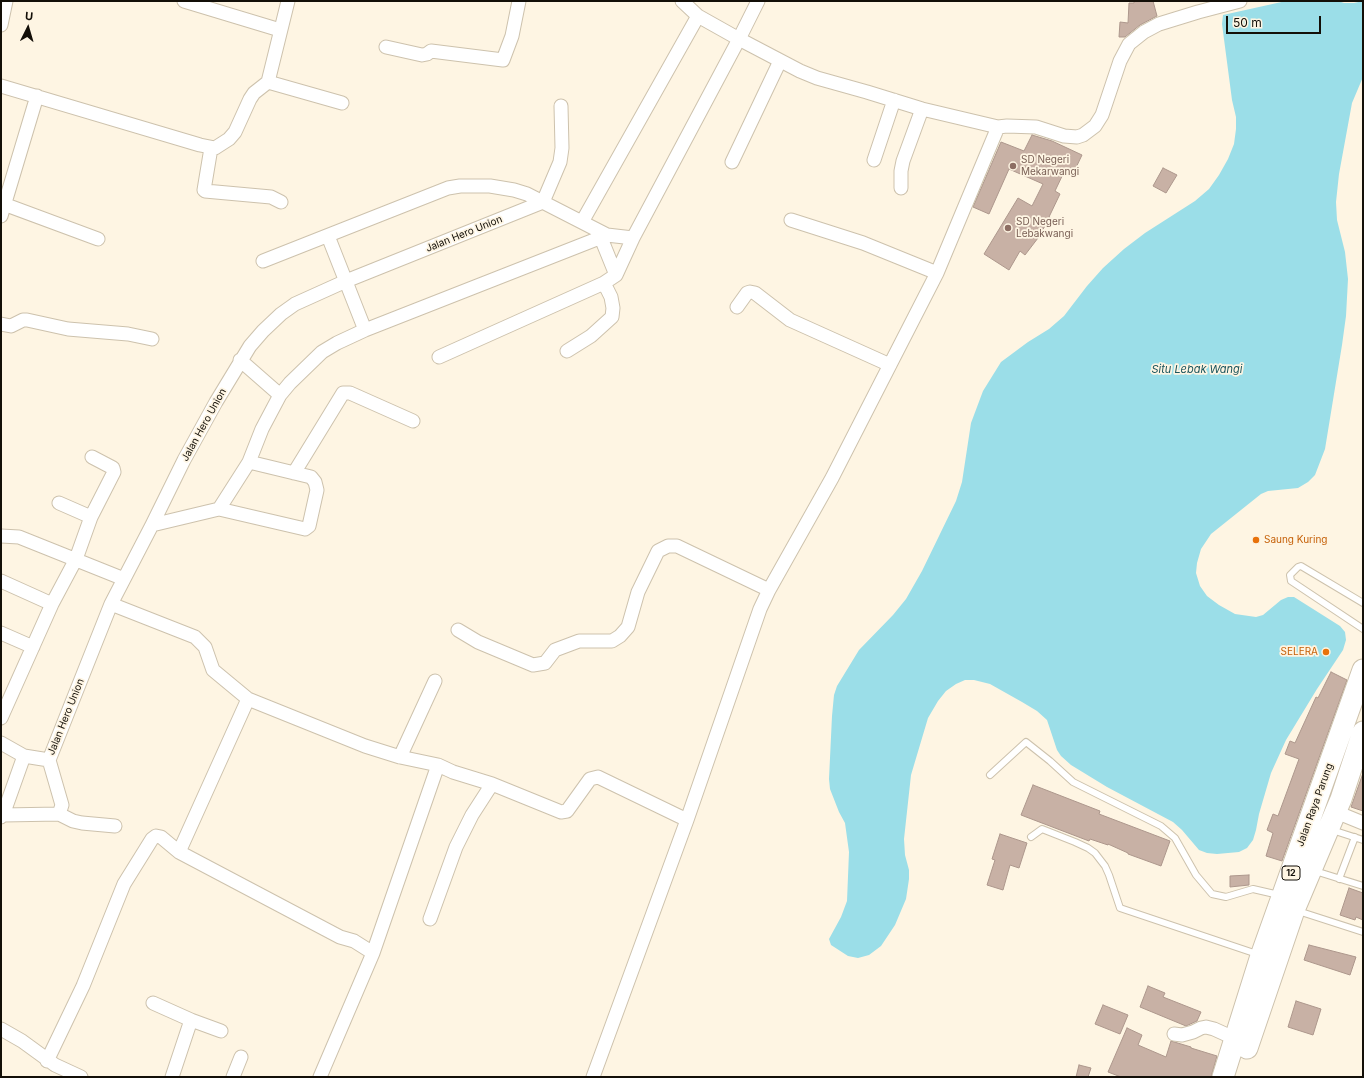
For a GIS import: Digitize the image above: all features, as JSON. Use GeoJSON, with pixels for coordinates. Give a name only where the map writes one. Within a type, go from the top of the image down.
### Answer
{"type":"FeatureCollection","features":[{"type":"Feature","properties":{"kind":"highway","name":"Jalan Raya Parung"},"geometry":{"type":"LineString","coordinates":[[1223,1077],[1236,1039],[1255,999],[1288,903],[1363,670]]}},
{"type":"Feature","properties":{"kind":"highway","name":"Jalan Raya Parung"},"geometry":{"type":"LineString","coordinates":[[1238,1077],[1255,999],[1261,956],[1288,903],[1312,870],[1332,820],[1363,732]]}},
{"type":"Feature","properties":{"kind":"street"},"geometry":{"type":"LineString","coordinates":[[1,25],[6,1]]}},
{"type":"Feature","properties":{"kind":"street"},"geometry":{"type":"LineString","coordinates":[[184,1],[280,30]]}},
{"type":"Feature","properties":{"kind":"street"},"geometry":{"type":"LineString","coordinates":[[1,86],[211,148],[218,147],[229,139],[235,132],[254,93],[268,82],[288,1]]}},
{"type":"Feature","properties":{"kind":"street"},"geometry":{"type":"LineString","coordinates":[[386,47],[422,55],[431,51],[503,60],[512,36],[519,1]]}},
{"type":"Feature","properties":{"kind":"street"},"geometry":{"type":"LineString","coordinates":[[682,1],[698,16],[800,71],[817,78],[922,109],[998,127],[1036,127],[1071,137],[1083,136],[1095,126],[1102,115],[1120,61],[1129,44],[1144,32],[1159,24],[1240,1]]}},
{"type":"Feature","properties":{"kind":"street"},"geometry":{"type":"LineString","coordinates":[[439,357],[604,283],[616,275],[633,238],[758,1]]}},
{"type":"Feature","properties":{"kind":"street"},"geometry":{"type":"LineString","coordinates":[[582,222],[698,16]]}},
{"type":"Feature","properties":{"kind":"street"},"geometry":{"type":"LineString","coordinates":[[732,162],[780,60]]}},
{"type":"Feature","properties":{"kind":"street"},"geometry":{"type":"LineString","coordinates":[[268,82],[342,103]]}},
{"type":"Feature","properties":{"kind":"street"},"geometry":{"type":"LineString","coordinates":[[37,96],[2,208],[98,239]]}},
{"type":"Feature","properties":{"kind":"street"},"geometry":{"type":"LineString","coordinates":[[874,160],[894,100]]}},
{"type":"Feature","properties":{"kind":"street"},"geometry":{"type":"LineString","coordinates":[[543,202],[560,162],[562,148],[561,106]]}},
{"type":"Feature","properties":{"kind":"street"},"geometry":{"type":"LineString","coordinates":[[902,188],[901,171],[903,161],[922,109]]}},
{"type":"Feature","properties":{"kind":"street"},"geometry":{"type":"LineString","coordinates":[[593,1077],[687,820],[760,609],[769,590],[832,478],[937,273],[998,127]]}},
{"type":"Feature","properties":{"kind":"street"},"geometry":{"type":"LineString","coordinates":[[211,148],[205,191],[271,197],[281,202]]}},
{"type":"Feature","properties":{"kind":"street"},"geometry":{"type":"LineString","coordinates":[[263,261],[448,188],[460,186],[490,186],[514,190],[526,194],[582,222],[604,237],[616,275]]}},
{"type":"Feature","properties":{"kind":"street","name":"Jalan Hero Union"},"geometry":{"type":"LineString","coordinates":[[1,743],[24,756],[49,760],[111,604],[184,460],[240,360],[250,346],[281,314],[295,304],[346,281],[543,202]]}},
{"type":"Feature","properties":{"kind":"street"},"geometry":{"type":"LineString","coordinates":[[791,220],[869,245],[937,273]]}},
{"type":"Feature","properties":{"kind":"street"},"geometry":{"type":"LineString","coordinates":[[328,236],[365,330]]}},
{"type":"Feature","properties":{"kind":"street"},"geometry":{"type":"LineString","coordinates":[[219,509],[249,462],[262,429],[280,395],[290,383],[322,352],[365,330],[604,237],[633,238]]}},
{"type":"Feature","properties":{"kind":"street"},"geometry":{"type":"LineString","coordinates":[[567,351],[592,336],[612,317],[613,308],[611,296],[604,283]]}},
{"type":"Feature","properties":{"kind":"street"},"geometry":{"type":"LineString","coordinates":[[737,306],[747,293],[755,293],[790,320],[890,365]]}},
{"type":"Feature","properties":{"kind":"street"},"geometry":{"type":"LineString","coordinates":[[1,324],[11,326],[23,320],[27,320],[68,329],[128,334],[152,339]]}},
{"type":"Feature","properties":{"kind":"street"},"geometry":{"type":"LineString","coordinates":[[240,360],[280,395]]}},
{"type":"Feature","properties":{"kind":"street"},"geometry":{"type":"LineString","coordinates":[[294,473],[343,393],[350,393],[413,422]]}},
{"type":"Feature","properties":{"kind":"street"},"geometry":{"type":"LineString","coordinates":[[1,718],[6,692],[33,647],[52,604],[76,559],[91,517],[114,472],[113,468],[92,457]]}},
{"type":"Feature","properties":{"kind":"street"},"geometry":{"type":"LineString","coordinates":[[152,525],[219,509],[305,529],[309,526],[317,490],[315,482],[311,477],[249,462]]}},
{"type":"Feature","properties":{"kind":"street"},"geometry":{"type":"LineString","coordinates":[[59,503],[91,517]]}},
{"type":"Feature","properties":{"kind":"street"},"geometry":{"type":"LineString","coordinates":[[1,536],[19,537],[124,579]]}},
{"type":"Feature","properties":{"kind":"street"},"geometry":{"type":"LineString","coordinates":[[458,630],[478,642],[533,665],[545,663],[555,650],[579,641],[612,641],[620,636],[628,627],[638,592],[658,551],[668,546],[678,546],[769,590]]}},
{"type":"Feature","properties":{"kind":"street"},"geometry":{"type":"LineString","coordinates":[[1,581],[52,604]]}},
{"type":"Feature","properties":{"kind":"street"},"geometry":{"type":"LineString","coordinates":[[111,604],[195,637],[204,648],[213,670],[248,699],[365,746],[438,765],[453,772],[492,784],[561,812],[567,810],[590,779],[598,777],[687,820]]}},
{"type":"Feature","properties":{"kind":"street"},"geometry":{"type":"LineString","coordinates":[[1,633],[33,647]]}},
{"type":"Feature","properties":{"kind":"street"},"geometry":{"type":"LineString","coordinates":[[400,756],[435,681]]}},
{"type":"Feature","properties":{"kind":"street"},"geometry":{"type":"LineString","coordinates":[[179,852],[248,699]]}},
{"type":"Feature","properties":{"kind":"street"},"geometry":{"type":"LineString","coordinates":[[24,756],[2,816],[59,814],[73,821],[82,823],[115,826]]}},
{"type":"Feature","properties":{"kind":"street"},"geometry":{"type":"LineString","coordinates":[[49,760],[62,805],[59,814]]}},
{"type":"Feature","properties":{"kind":"street"},"geometry":{"type":"LineString","coordinates":[[320,1077],[373,953],[438,765]]}},
{"type":"Feature","properties":{"kind":"street"},"geometry":{"type":"LineString","coordinates":[[430,919],[456,847],[472,815],[492,784]]}},
{"type":"Feature","properties":{"kind":"street"},"geometry":{"type":"LineString","coordinates":[[1332,820],[1363,823]]}},
{"type":"Feature","properties":{"kind":"street"},"geometry":{"type":"LineString","coordinates":[[47,1061],[83,986],[124,884],[152,839],[156,836],[161,837],[179,852],[340,937],[354,941],[373,953]]}},
{"type":"Feature","properties":{"kind":"street"},"geometry":{"type":"LineString","coordinates":[[153,1003],[191,1020],[221,1031]]}},
{"type":"Feature","properties":{"kind":"street"},"geometry":{"type":"LineString","coordinates":[[172,1077],[191,1020]]}},
{"type":"Feature","properties":{"kind":"street"},"geometry":{"type":"LineString","coordinates":[[1174,1034],[1182,1035],[1206,1027],[1236,1039]]}},
{"type":"Feature","properties":{"kind":"street"},"geometry":{"type":"LineString","coordinates":[[1,1029],[22,1041],[47,1061],[81,1077]]}},
{"type":"Feature","properties":{"kind":"street"},"geometry":{"type":"LineString","coordinates":[[233,1077],[241,1057]]}},
{"type":"Feature","properties":{"kind":"lane"},"geometry":{"type":"LineString","coordinates":[[1363,603],[1301,566],[1290,575],[1291,581],[1363,629]]}},
{"type":"Feature","properties":{"kind":"lane"},"geometry":{"type":"LineString","coordinates":[[990,775],[1026,742],[1050,761],[1072,782],[1161,826],[1175,838],[1196,875],[1212,894],[1226,897],[1253,889],[1363,932]]}},
{"type":"Feature","properties":{"kind":"lane"},"geometry":{"type":"LineString","coordinates":[[1332,820],[1355,837],[1363,840]]}},
{"type":"Feature","properties":{"kind":"lane"},"geometry":{"type":"LineString","coordinates":[[1031,837],[1042,829],[1075,842],[1095,853],[1106,866],[1120,908],[1261,956]]}},
{"type":"Feature","properties":{"kind":"lane"},"geometry":{"type":"LineString","coordinates":[[1339,878],[1355,837]]}},
{"type":"Feature","properties":{"kind":"lane"},"geometry":{"type":"LineString","coordinates":[[1312,870],[1363,886]]}},
{"type":"Feature","properties":{"kind":"water","name":"Situ Lebak Wangi"},"geometry":{"type":"Polygon","coordinates":[[[1286,1],[1338,1],[1344,3],[1354,3],[1363,1],[1363,77],[1352,103],[1339,174],[1336,202],[1337,220],[1345,252],[1348,279],[1346,316],[1342,345],[1325,449],[1315,475],[1308,482],[1298,488],[1268,491],[1261,494],[1211,534],[1201,549],[1196,573],[1200,586],[1207,596],[1235,614],[1256,617],[1263,615],[1281,600],[1288,597],[1294,597],[1340,626],[1345,632],[1346,640],[1343,650],[1286,740],[1271,773],[1253,840],[1247,848],[1239,852],[1217,854],[1199,850],[1173,822],[1107,787],[1071,765],[1057,750],[1047,720],[1037,711],[990,684],[974,680],[965,680],[956,684],[946,691],[928,718],[911,775],[904,839],[905,855],[909,870],[906,899],[895,925],[881,946],[869,955],[858,958],[848,956],[831,945],[829,939],[841,917],[847,901],[849,852],[845,823],[830,789],[829,779],[832,716],[834,695],[837,686],[859,650],[893,615],[906,599],[922,571],[956,501],[962,482],[971,423],[983,391],[1001,362],[1049,329],[1064,316],[1103,268],[1145,233],[1195,201],[1209,189],[1219,175],[1234,144],[1236,129],[1236,117],[1232,100],[1222,24],[1223,15],[1286,1]]]}},
{"type":"Feature","properties":{"kind":"building"},"geometry":{"type":"Polygon","coordinates":[[[1134,1],[1153,1],[1157,16],[1140,25],[1125,37],[1119,37],[1120,22],[1128,23],[1129,3],[1134,3],[1134,1]]]}},
{"type":"Feature","properties":{"kind":"building"},"geometry":{"type":"Polygon","coordinates":[[[1032,135],[1052,141],[1082,155],[1072,176],[1064,172],[1055,191],[1060,194],[1050,217],[1038,238],[1025,255],[1020,251],[1009,270],[984,254],[1018,198],[1032,206],[1043,184],[1009,169],[989,214],[973,207],[1001,142],[1024,151],[1032,135]]]}},
{"type":"Feature","properties":{"kind":"building"},"geometry":{"type":"Polygon","coordinates":[[[1163,168],[1177,175],[1166,193],[1153,186],[1163,168]]]}},
{"type":"Feature","properties":{"kind":"building"},"geometry":{"type":"Polygon","coordinates":[[[1331,672],[1347,680],[1282,861],[1266,856],[1273,833],[1267,830],[1273,814],[1278,816],[1299,759],[1285,754],[1290,741],[1295,743],[1316,697],[1318,698],[1331,672]]]}},
{"type":"Feature","properties":{"kind":"building"},"geometry":{"type":"Polygon","coordinates":[[[1362,776],[1363,777],[1363,811],[1351,807],[1362,776]]]}},
{"type":"Feature","properties":{"kind":"building"},"geometry":{"type":"Polygon","coordinates":[[[1033,785],[1100,811],[1099,814],[1170,841],[1161,866],[1128,854],[1108,844],[1090,839],[1089,841],[1021,815],[1033,785]]]}},
{"type":"Feature","properties":{"kind":"building"},"geometry":{"type":"Polygon","coordinates":[[[1000,834],[1027,843],[1019,868],[1010,865],[1003,890],[987,885],[995,860],[992,859],[1000,834]]]}},
{"type":"Feature","properties":{"kind":"building"},"geometry":{"type":"Polygon","coordinates":[[[1249,875],[1249,885],[1230,887],[1230,876],[1249,875]]]}},
{"type":"Feature","properties":{"kind":"building"},"geometry":{"type":"Polygon","coordinates":[[[1349,888],[1363,893],[1363,920],[1356,917],[1355,920],[1340,915],[1349,888]]]}},
{"type":"Feature","properties":{"kind":"building"},"geometry":{"type":"Polygon","coordinates":[[[1309,945],[1356,957],[1350,975],[1304,960],[1309,945]]]}},
{"type":"Feature","properties":{"kind":"building"},"geometry":{"type":"Polygon","coordinates":[[[1148,986],[1165,993],[1163,997],[1201,1012],[1197,1021],[1186,1026],[1140,1007],[1148,986]]]}},
{"type":"Feature","properties":{"kind":"building"},"geometry":{"type":"Polygon","coordinates":[[[1296,1001],[1321,1009],[1313,1035],[1288,1027],[1296,1001]]]}},
{"type":"Feature","properties":{"kind":"building"},"geometry":{"type":"Polygon","coordinates":[[[1103,1005],[1128,1015],[1120,1034],[1095,1024],[1103,1005]]]}},
{"type":"Feature","properties":{"kind":"building"},"geometry":{"type":"Polygon","coordinates":[[[1127,1028],[1142,1035],[1138,1045],[1166,1057],[1171,1041],[1217,1056],[1211,1077],[1121,1077],[1108,1072],[1127,1028]]]}},
{"type":"Feature","properties":{"kind":"building"},"geometry":{"type":"Polygon","coordinates":[[[1079,1065],[1091,1068],[1088,1077],[1076,1077],[1079,1065]]]}},
{"type":"Feature","properties":{"kind":"place","name":"SD Negeri Mekarwangi"},"geometry":{"type":"Point","coordinates":[1013,166]}},
{"type":"Feature","properties":{"kind":"place","name":"SD Negeri Lebakwangi"},"geometry":{"type":"Point","coordinates":[1008,228]}},
{"type":"Feature","properties":{"kind":"place","name":"Saung Kuring"},"geometry":{"type":"Point","coordinates":[1256,540]}},
{"type":"Feature","properties":{"kind":"place","name":"SELERA"},"geometry":{"type":"Point","coordinates":[1326,652]}}]}
